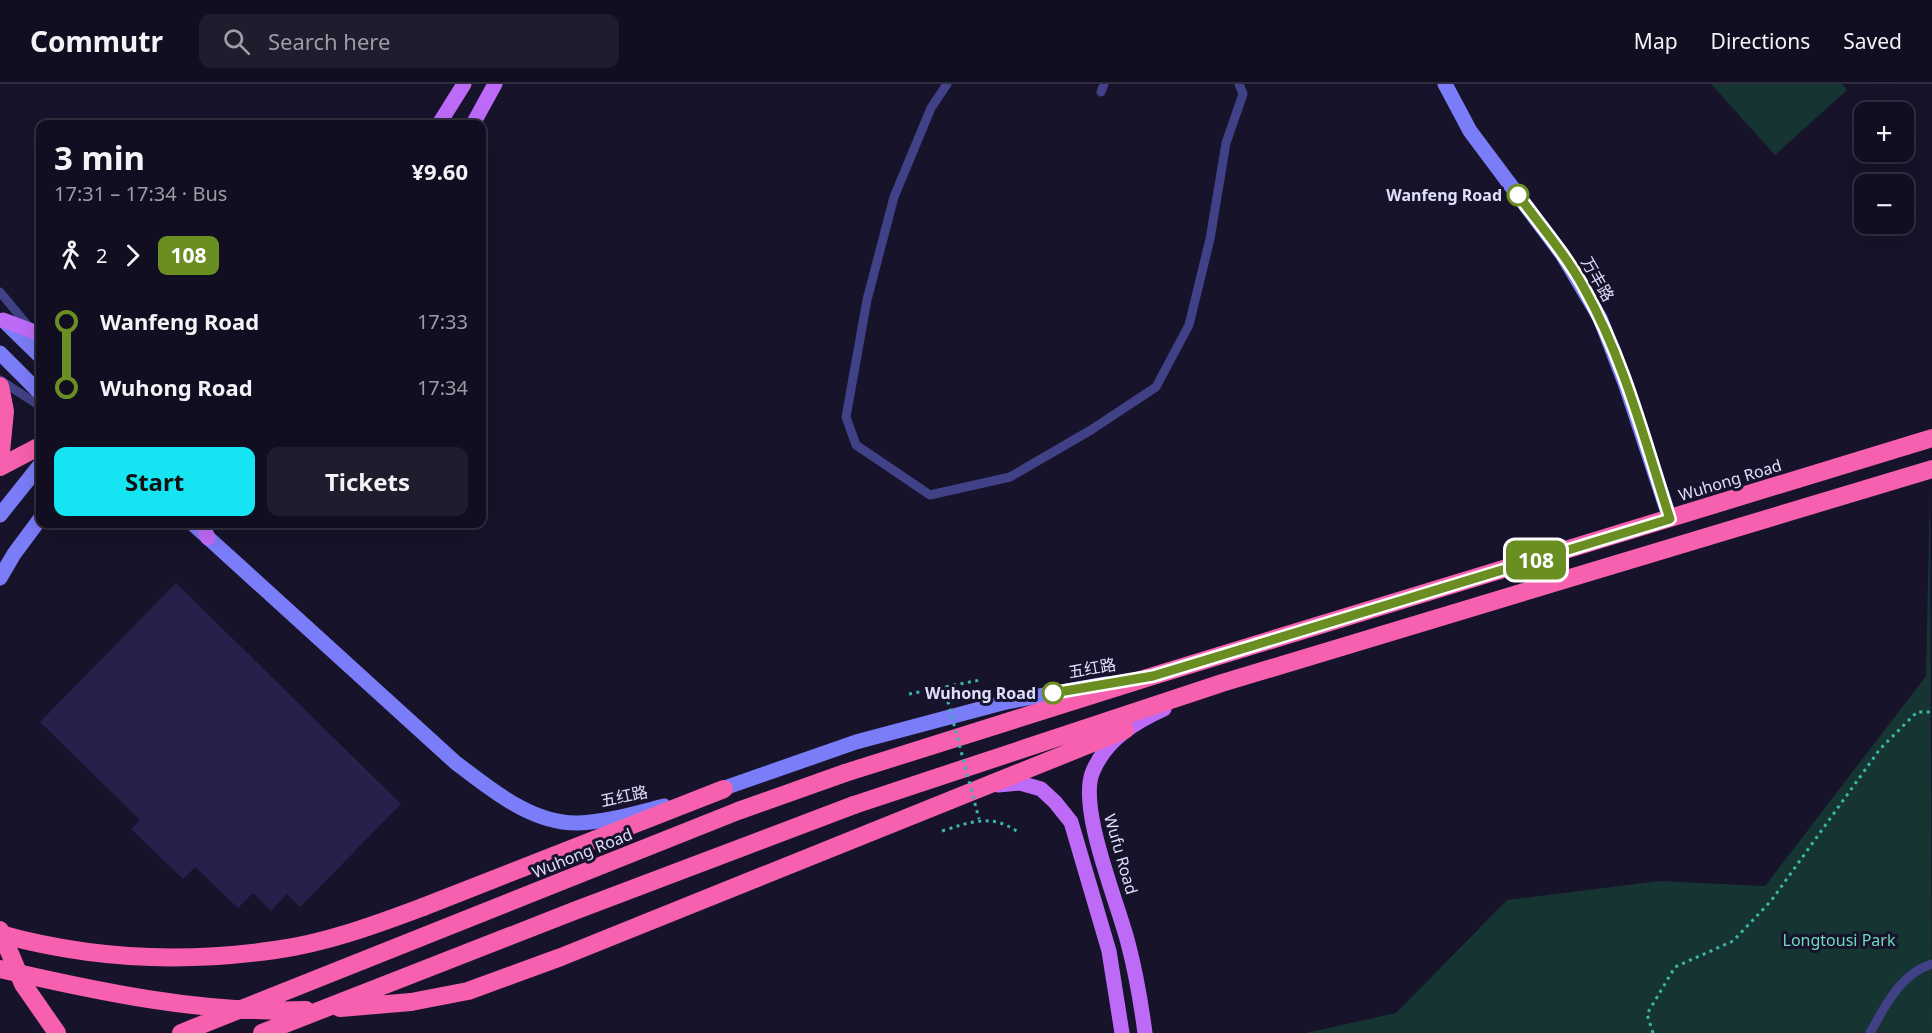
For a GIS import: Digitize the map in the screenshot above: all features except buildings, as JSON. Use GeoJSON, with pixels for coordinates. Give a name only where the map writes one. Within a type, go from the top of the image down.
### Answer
{"type":"FeatureCollection","features":[{"type":"Feature","properties":{"kind":"highway"},"geometry":{"type":"LineString","coordinates":[[0,386],[5,411],[0,465]]}},
{"type":"Feature","properties":{"kind":"highway","name":"Wuhong Road"},"geometry":{"type":"LineString","coordinates":[[181,1033],[738,812],[844,773],[1932,438]]}},
{"type":"Feature","properties":{"kind":"highway"},"geometry":{"type":"LineString","coordinates":[[0,465],[36,448]]}},
{"type":"Feature","properties":{"kind":"highway"},"geometry":{"type":"LineString","coordinates":[[262,1033],[574,911],[855,805],[1222,683],[1932,470]]}},
{"type":"Feature","properties":{"kind":"highway"},"geometry":{"type":"LineString","coordinates":[[0,969],[74,986],[202,1006],[268,1012],[355,1008],[411,1002],[468,991],[561,957],[1125,730]]}},
{"type":"Feature","properties":{"kind":"highway"},"geometry":{"type":"LineString","coordinates":[[0,932],[60,947],[131,957],[202,957],[276,950],[356,932],[724,789]]}},
{"type":"Feature","properties":{"kind":"highway"},"geometry":{"type":"LineString","coordinates":[[0,932],[23,984],[57,1033]]}},
{"type":"Feature","properties":{"kind":"main road"},"geometry":{"type":"LineString","coordinates":[[442,120],[464,84]]}},
{"type":"Feature","properties":{"kind":"main road"},"geometry":{"type":"LineString","coordinates":[[475,120],[495,84]]}},
{"type":"Feature","properties":{"kind":"main road","name":"万丰路"},"geometry":{"type":"LineString","coordinates":[[1445,84],[1470,130],[1562,254],[1600,318],[1625,383],[1670,519]]}},
{"type":"Feature","properties":{"kind":"main road"},"geometry":{"type":"LineString","coordinates":[[2,319],[36,335]]}},
{"type":"Feature","properties":{"kind":"main road"},"geometry":{"type":"LineString","coordinates":[[2,319],[36,352]]}},
{"type":"Feature","properties":{"kind":"main road"},"geometry":{"type":"LineString","coordinates":[[0,353],[36,389]]}},
{"type":"Feature","properties":{"kind":"main road"},"geometry":{"type":"LineString","coordinates":[[0,515],[36,470]]}},
{"type":"Feature","properties":{"kind":"main road"},"geometry":{"type":"LineString","coordinates":[[0,578],[36,524]]}},
{"type":"Feature","properties":{"kind":"main road","name":"五红路"},"geometry":{"type":"LineString","coordinates":[[197,528],[456,763],[527,811],[559,821],[576,823],[603,820],[724,789],[832,749],[1006,702],[1153,676]]}},
{"type":"Feature","properties":{"kind":"main road"},"geometry":{"type":"LineString","coordinates":[[204,528],[208,538]]}},
{"type":"Feature","properties":{"kind":"main road","name":"Wufu Road"},"geometry":{"type":"LineString","coordinates":[[1145,1033],[1128,943],[1091,816],[1092,772],[1102,755],[1125,730],[1151,715],[1222,683]]}},
{"type":"Feature","properties":{"kind":"main road"},"geometry":{"type":"LineString","coordinates":[[966,794],[1003,784],[1020,783],[1041,789],[1071,822],[1109,951],[1122,1033]]}},
{"type":"Feature","properties":{"kind":"lane"},"geometry":{"type":"LineString","coordinates":[[946,84],[931,108],[894,197],[867,300],[846,417],[856,444],[930,495],[1010,477],[1091,430],[1156,387],[1190,325],[1209,239],[1226,143],[1242,94],[1239,84]]}},
{"type":"Feature","properties":{"kind":"lane"},"geometry":{"type":"LineString","coordinates":[[0,292],[36,334]]}},
{"type":"Feature","properties":{"kind":"lane"},"geometry":{"type":"LineString","coordinates":[[0,380],[36,403]]}},
{"type":"Feature","properties":{"kind":"lane"},"geometry":{"type":"LineString","coordinates":[[1870,1033],[1889,999],[1916,968],[1932,964]]}},
{"type":"Feature","properties":{"kind":"path"},"geometry":{"type":"LineString","coordinates":[[909,694],[980,680]]}},
{"type":"Feature","properties":{"kind":"path"},"geometry":{"type":"LineString","coordinates":[[944,687],[979,819]]}},
{"type":"Feature","properties":{"kind":"path"},"geometry":{"type":"LineString","coordinates":[[1653,1033],[1647,1014],[1675,967],[1733,941],[1771,902],[1880,748],[1917,712],[1932,712]]}},
{"type":"Feature","properties":{"kind":"path"},"geometry":{"type":"LineString","coordinates":[[942,831],[979,819],[999,821],[1018,832]]}},
{"type":"Feature","properties":{"kind":"green space"},"geometry":{"type":"Polygon","coordinates":[[[1711,84],[1842,84],[1847,90],[1775,155],[1711,84]]]}},
{"type":"Feature","properties":{"kind":"green space","name":"Longtousi Park"},"geometry":{"type":"Polygon","coordinates":[[[1930,486],[1932,1033],[1306,1033],[1396,1013],[1507,900],[1659,881],[1765,886],[1926,676],[1930,486]]]}},
{"type":"Feature","properties":{"kind":"bus line","name":"108"},"geometry":{"type":"LineString","coordinates":[[1053,693],[1153,676],[1670,519],[1613,348],[1600,318],[1562,254],[1518,195]]}},
{"type":"Feature","properties":{"kind":"place","name":"Wanfeng Road"},"geometry":{"type":"Point","coordinates":[1518,195]}},
{"type":"Feature","properties":{"kind":"place","name":"Wuhong Road"},"geometry":{"type":"Point","coordinates":[1053,693]}}]}
